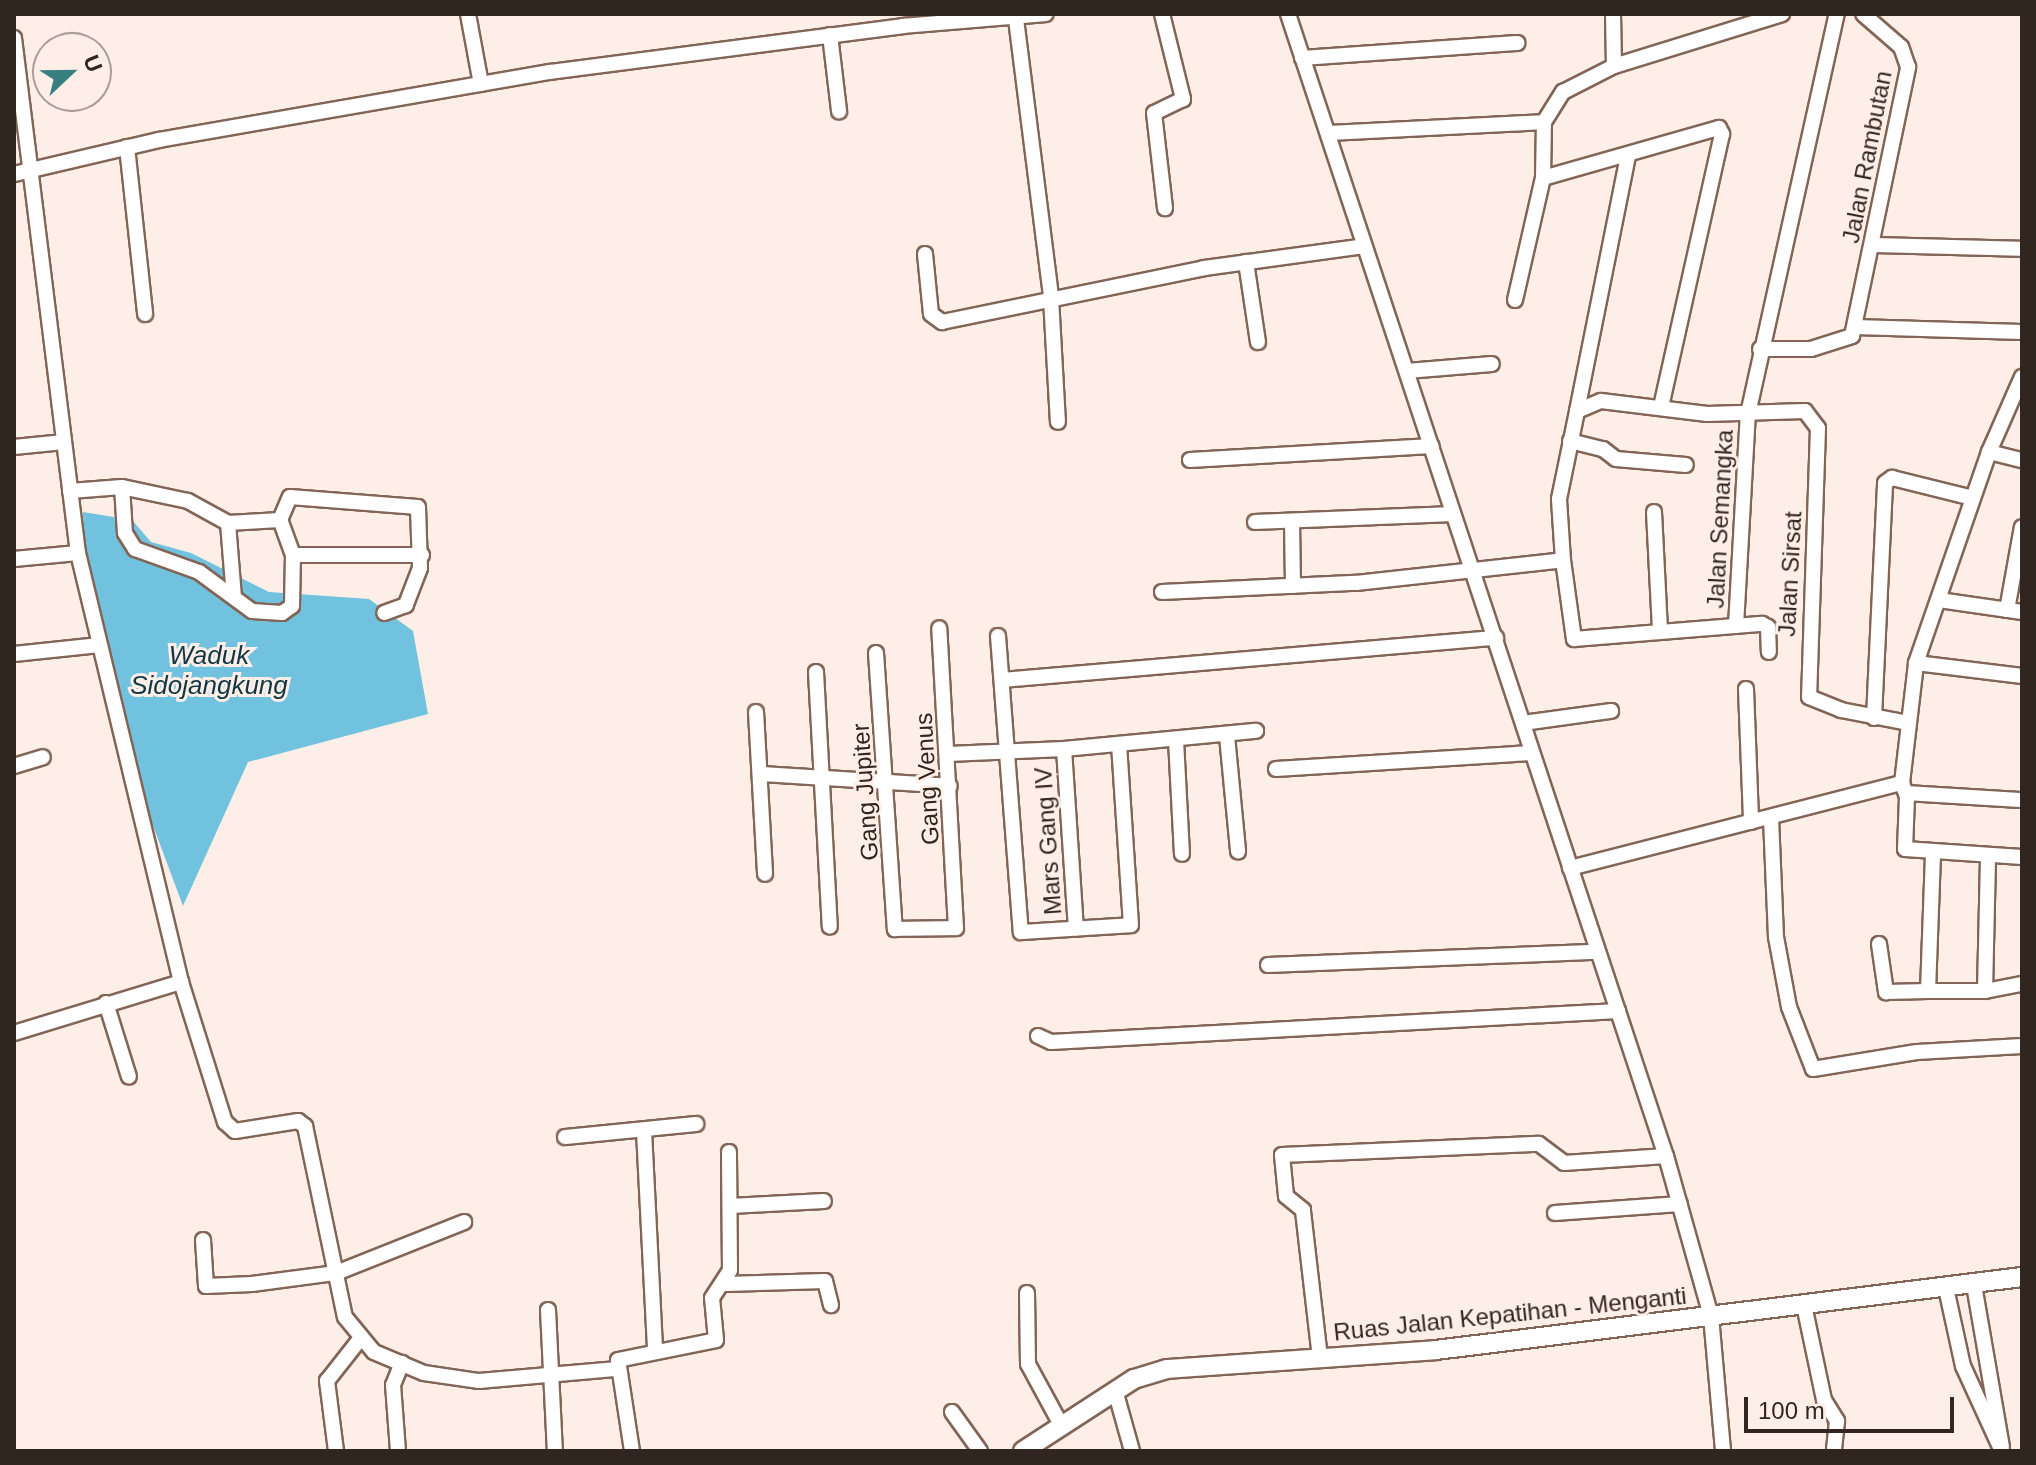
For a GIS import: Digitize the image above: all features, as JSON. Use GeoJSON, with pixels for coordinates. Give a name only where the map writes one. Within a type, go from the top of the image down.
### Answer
{"type":"FeatureCollection","features":[{"type":"Feature","properties":{"kind":"main road","name":"Ruas Jalan Kepatihan - Menganti"},"geometry":{"type":"LineString","coordinates":[[1023,1451],[1060,1423],[1115,1390],[1167,1369],[1436,1350],[2022,1277]]}},
{"type":"Feature","properties":{"kind":"street"},"geometry":{"type":"LineString","coordinates":[[468,14],[481,84]]}},
{"type":"Feature","properties":{"kind":"street"},"geometry":{"type":"LineString","coordinates":[[14,174],[127,147],[481,84],[830,35],[1016,19],[1041,14]]}},
{"type":"Feature","properties":{"kind":"street"},"geometry":{"type":"LineString","coordinates":[[1162,14],[1183,99],[1154,113],[1165,208]]}},
{"type":"Feature","properties":{"kind":"street"},"geometry":{"type":"LineString","coordinates":[[1288,14],[1453,514],[1474,567],[1596,952],[1666,1156],[1711,1316],[1723,1451]]}},
{"type":"Feature","properties":{"kind":"street"},"geometry":{"type":"LineString","coordinates":[[1613,14],[1614,66]]}},
{"type":"Feature","properties":{"kind":"street"},"geometry":{"type":"LineString","coordinates":[[1515,300],[1543,178],[1544,122],[1563,92],[1614,66],[1782,14]]}},
{"type":"Feature","properties":{"kind":"street","name":"Jalan Semangka"},"geometry":{"type":"LineString","coordinates":[[1736,626],[1748,414],[1760,349],[1837,14]]}},
{"type":"Feature","properties":{"kind":"street","name":"Jalan Rambutan"},"geometry":{"type":"LineString","coordinates":[[1855,327],[1908,67],[1901,47],[1863,14]]}},
{"type":"Feature","properties":{"kind":"street"},"geometry":{"type":"LineString","coordinates":[[1016,19],[1051,298],[1058,422]]}},
{"type":"Feature","properties":{"kind":"street"},"geometry":{"type":"LineString","coordinates":[[830,35],[839,111]]}},
{"type":"Feature","properties":{"kind":"street"},"geometry":{"type":"LineString","coordinates":[[14,38],[33,169],[78,553],[181,982],[225,1122],[235,1131],[298,1121],[305,1126],[345,1317],[360,1339],[374,1352],[424,1373],[479,1381],[617,1369]]}},
{"type":"Feature","properties":{"kind":"street"},"geometry":{"type":"LineString","coordinates":[[1302,58],[1517,43]]}},
{"type":"Feature","properties":{"kind":"street"},"geometry":{"type":"LineString","coordinates":[[1329,133],[1544,122]]}},
{"type":"Feature","properties":{"kind":"street"},"geometry":{"type":"LineString","coordinates":[[1543,178],[1628,156],[1712,127],[1722,134],[1661,406]]}},
{"type":"Feature","properties":{"kind":"street"},"geometry":{"type":"LineString","coordinates":[[127,147],[145,314]]}},
{"type":"Feature","properties":{"kind":"street"},"geometry":{"type":"LineString","coordinates":[[1628,156],[1559,499],[1563,560],[1574,639],[1660,630],[1766,625],[1769,652]]}},
{"type":"Feature","properties":{"kind":"street"},"geometry":{"type":"LineString","coordinates":[[1872,245],[2022,249]]}},
{"type":"Feature","properties":{"kind":"street"},"geometry":{"type":"LineString","coordinates":[[925,254],[931,314],[938,322],[1246,262],[1364,246]]}},
{"type":"Feature","properties":{"kind":"street"},"geometry":{"type":"LineString","coordinates":[[1246,262],[1258,342]]}},
{"type":"Feature","properties":{"kind":"street"},"geometry":{"type":"LineString","coordinates":[[1760,349],[1822,346],[1846,340],[1855,327],[2022,332]]}},
{"type":"Feature","properties":{"kind":"street"},"geometry":{"type":"LineString","coordinates":[[1407,371],[1492,364]]}},
{"type":"Feature","properties":{"kind":"street"},"geometry":{"type":"LineString","coordinates":[[2022,377],[1989,452],[1916,663],[1908,723],[1903,846],[1933,853],[2022,857]]}},
{"type":"Feature","properties":{"kind":"street"},"geometry":{"type":"LineString","coordinates":[[1577,411],[1601,401],[1748,414]]}},
{"type":"Feature","properties":{"kind":"street","name":"Jalan Sirsat"},"geometry":{"type":"LineString","coordinates":[[1748,414],[1805,411],[1817,421],[1809,697],[1874,718],[1908,723]]}},
{"type":"Feature","properties":{"kind":"street"},"geometry":{"type":"LineString","coordinates":[[1570,441],[1603,449],[1616,459],[1686,465]]}},
{"type":"Feature","properties":{"kind":"street"},"geometry":{"type":"LineString","coordinates":[[14,447],[64,442]]}},
{"type":"Feature","properties":{"kind":"street"},"geometry":{"type":"LineString","coordinates":[[1190,460],[1432,446]]}},
{"type":"Feature","properties":{"kind":"street"},"geometry":{"type":"LineString","coordinates":[[1989,452],[2022,460]]}},
{"type":"Feature","properties":{"kind":"street"},"geometry":{"type":"LineString","coordinates":[[1874,718],[1885,483],[1892,478],[1973,498]]}},
{"type":"Feature","properties":{"kind":"street"},"geometry":{"type":"LineString","coordinates":[[70,491],[122,487],[188,501],[228,523],[280,520]]}},
{"type":"Feature","properties":{"kind":"street"},"geometry":{"type":"LineString","coordinates":[[122,487],[129,543],[199,572],[252,611],[288,611],[292,606],[293,555],[280,520],[290,497],[415,505],[421,514],[422,555],[406,605],[384,613]]}},
{"type":"Feature","properties":{"kind":"street"},"geometry":{"type":"LineString","coordinates":[[1654,512],[1660,630]]}},
{"type":"Feature","properties":{"kind":"street"},"geometry":{"type":"LineString","coordinates":[[1255,522],[1453,514]]}},
{"type":"Feature","properties":{"kind":"street"},"geometry":{"type":"LineString","coordinates":[[1292,522],[1293,586]]}},
{"type":"Feature","properties":{"kind":"street"},"geometry":{"type":"LineString","coordinates":[[228,523],[234,597]]}},
{"type":"Feature","properties":{"kind":"street"},"geometry":{"type":"LineString","coordinates":[[1939,600],[2014,611],[2022,527]]}},
{"type":"Feature","properties":{"kind":"street"},"geometry":{"type":"LineString","coordinates":[[14,559],[78,553]]}},
{"type":"Feature","properties":{"kind":"street"},"geometry":{"type":"LineString","coordinates":[[293,555],[422,555]]}},
{"type":"Feature","properties":{"kind":"street"},"geometry":{"type":"LineString","coordinates":[[1162,592],[1293,586],[1563,560]]}},
{"type":"Feature","properties":{"kind":"street","name":"Gang Venus"},"geometry":{"type":"LineString","coordinates":[[939,628],[956,928]]}},
{"type":"Feature","properties":{"kind":"street"},"geometry":{"type":"LineString","coordinates":[[998,636],[1010,750],[1021,932],[1131,925],[1119,745]]}},
{"type":"Feature","properties":{"kind":"street"},"geometry":{"type":"LineString","coordinates":[[1003,680],[1496,638]]}},
{"type":"Feature","properties":{"kind":"street"},"geometry":{"type":"LineString","coordinates":[[14,654],[100,645]]}},
{"type":"Feature","properties":{"kind":"street","name":"Gang Jupiter"},"geometry":{"type":"LineString","coordinates":[[876,653],[895,929],[956,928]]}},
{"type":"Feature","properties":{"kind":"street"},"geometry":{"type":"LineString","coordinates":[[1916,663],[2022,676]]}},
{"type":"Feature","properties":{"kind":"street"},"geometry":{"type":"LineString","coordinates":[[816,672],[830,927]]}},
{"type":"Feature","properties":{"kind":"street"},"geometry":{"type":"LineString","coordinates":[[1746,689],[1751,822]]}},
{"type":"Feature","properties":{"kind":"street"},"geometry":{"type":"LineString","coordinates":[[1523,723],[1611,711]]}},
{"type":"Feature","properties":{"kind":"street"},"geometry":{"type":"LineString","coordinates":[[756,712],[765,874]]}},
{"type":"Feature","properties":{"kind":"street"},"geometry":{"type":"LineString","coordinates":[[948,754],[1119,745],[1256,731]]}},
{"type":"Feature","properties":{"kind":"street"},"geometry":{"type":"LineString","coordinates":[[1227,736],[1238,851]]}},
{"type":"Feature","properties":{"kind":"street"},"geometry":{"type":"LineString","coordinates":[[1176,740],[1182,854]]}},
{"type":"Feature","properties":{"kind":"street","name":"Mars Gang IV"},"geometry":{"type":"LineString","coordinates":[[1064,749],[1076,929]]}},
{"type":"Feature","properties":{"kind":"street"},"geometry":{"type":"LineString","coordinates":[[1276,769],[1532,753]]}},
{"type":"Feature","properties":{"kind":"street"},"geometry":{"type":"LineString","coordinates":[[14,766],[43,757]]}},
{"type":"Feature","properties":{"kind":"street"},"geometry":{"type":"LineString","coordinates":[[761,774],[822,782],[950,786]]}},
{"type":"Feature","properties":{"kind":"street"},"geometry":{"type":"LineString","coordinates":[[1570,868],[1751,822],[1904,788],[2020,800]]}},
{"type":"Feature","properties":{"kind":"street"},"geometry":{"type":"LineString","coordinates":[[1771,818],[1776,937],[1789,1007],[1813,1069],[1917,1052],[2022,1046]]}},
{"type":"Feature","properties":{"kind":"street"},"geometry":{"type":"LineString","coordinates":[[1928,991],[1933,853]]}},
{"type":"Feature","properties":{"kind":"street"},"geometry":{"type":"LineString","coordinates":[[1985,991],[1988,855]]}},
{"type":"Feature","properties":{"kind":"street"},"geometry":{"type":"LineString","coordinates":[[1879,944],[1886,992],[1985,991],[2022,984]]}},
{"type":"Feature","properties":{"kind":"street"},"geometry":{"type":"LineString","coordinates":[[1268,965],[1596,952]]}},
{"type":"Feature","properties":{"kind":"street"},"geometry":{"type":"LineString","coordinates":[[14,1033],[181,982]]}},
{"type":"Feature","properties":{"kind":"street"},"geometry":{"type":"LineString","coordinates":[[106,1003],[129,1077]]}},
{"type":"Feature","properties":{"kind":"street"},"geometry":{"type":"LineString","coordinates":[[1038,1036],[1051,1042],[1618,1011]]}},
{"type":"Feature","properties":{"kind":"street"},"geometry":{"type":"LineString","coordinates":[[565,1137],[696,1124]]}},
{"type":"Feature","properties":{"kind":"street"},"geometry":{"type":"LineString","coordinates":[[644,1131],[655,1350]]}},
{"type":"Feature","properties":{"kind":"street"},"geometry":{"type":"LineString","coordinates":[[1320,1358],[1303,1210],[1287,1201],[1282,1155],[1539,1144],[1564,1163],[1666,1156]]}},
{"type":"Feature","properties":{"kind":"street"},"geometry":{"type":"LineString","coordinates":[[632,1451],[617,1369],[620,1358],[655,1350],[713,1344],[712,1298],[726,1284],[729,1152]]}},
{"type":"Feature","properties":{"kind":"street"},"geometry":{"type":"LineString","coordinates":[[730,1206],[824,1201]]}},
{"type":"Feature","properties":{"kind":"street"},"geometry":{"type":"LineString","coordinates":[[1555,1213],[1680,1204]]}},
{"type":"Feature","properties":{"kind":"street"},"geometry":{"type":"LineString","coordinates":[[203,1240],[206,1286],[336,1273],[464,1222]]}},
{"type":"Feature","properties":{"kind":"street"},"geometry":{"type":"LineString","coordinates":[[726,1284],[825,1281],[831,1305]]}},
{"type":"Feature","properties":{"kind":"street"},"geometry":{"type":"LineString","coordinates":[[1974,1285],[2002,1451]]}},
{"type":"Feature","properties":{"kind":"street"},"geometry":{"type":"LineString","coordinates":[[1946,1288],[1967,1379],[2002,1451]]}},
{"type":"Feature","properties":{"kind":"street"},"geometry":{"type":"LineString","coordinates":[[1027,1293],[1028,1364],[1060,1423]]}},
{"type":"Feature","properties":{"kind":"street"},"geometry":{"type":"LineString","coordinates":[[1804,1305],[1824,1400],[1837,1421],[1834,1451]]}},
{"type":"Feature","properties":{"kind":"street"},"geometry":{"type":"LineString","coordinates":[[548,1310],[555,1451]]}},
{"type":"Feature","properties":{"kind":"street"},"geometry":{"type":"LineString","coordinates":[[336,1451],[327,1381],[360,1339]]}},
{"type":"Feature","properties":{"kind":"street"},"geometry":{"type":"LineString","coordinates":[[398,1451],[393,1385],[402,1363]]}},
{"type":"Feature","properties":{"kind":"street"},"geometry":{"type":"LineString","coordinates":[[1115,1390],[1132,1451]]}},
{"type":"Feature","properties":{"kind":"street"},"geometry":{"type":"LineString","coordinates":[[952,1412],[980,1451]]}},
{"type":"Feature","properties":{"kind":"water","name":"Waduk Sidojangkung"},"geometry":{"type":"Polygon","coordinates":[[[83,512],[132,520],[151,542],[191,553],[269,592],[369,599],[413,631],[428,714],[248,762],[183,906],[133,772],[84,579],[83,512]]]}}]}
